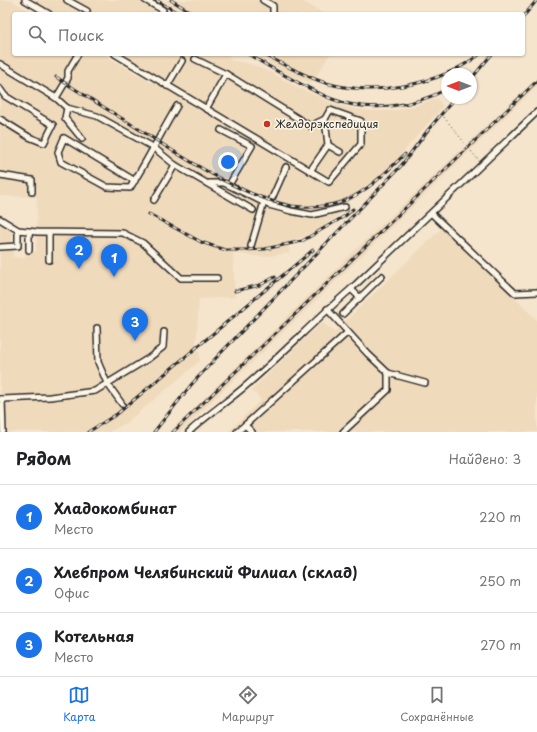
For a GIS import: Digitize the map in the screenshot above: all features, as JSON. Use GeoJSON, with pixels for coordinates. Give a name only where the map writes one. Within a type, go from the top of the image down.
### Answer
{"type":"FeatureCollection","features":[{"type":"Feature","properties":{"kind":"street"},"geometry":{"type":"LineString","coordinates":[[25,0],[46,12]]}},
{"type":"Feature","properties":{"kind":"street"},"geometry":{"type":"LineString","coordinates":[[67,0],[87,11]]}},
{"type":"Feature","properties":{"kind":"street"},"geometry":{"type":"LineString","coordinates":[[145,0],[163,10],[162,12]]}},
{"type":"Feature","properties":{"kind":"street"},"geometry":{"type":"LineString","coordinates":[[263,0],[272,6],[273,12]]}},
{"type":"Feature","properties":{"kind":"street"},"geometry":{"type":"LineString","coordinates":[[56,98],[68,78],[68,71],[77,56]]}},
{"type":"Feature","properties":{"kind":"street"},"geometry":{"type":"LineString","coordinates":[[118,56],[167,86],[310,171],[329,182],[361,144],[361,120],[330,110],[325,119],[328,145],[310,171]]}},
{"type":"Feature","properties":{"kind":"street"},"geometry":{"type":"LineString","coordinates":[[195,59],[226,74],[310,126],[325,119]]}},
{"type":"Feature","properties":{"kind":"street"},"geometry":{"type":"LineString","coordinates":[[167,86],[182,61]]}},
{"type":"Feature","properties":{"kind":"street"},"geometry":{"type":"LineString","coordinates":[[0,64],[56,98],[67,108],[97,116],[153,147],[175,164],[254,210]]}},
{"type":"Feature","properties":{"kind":"street"},"geometry":{"type":"LineString","coordinates":[[206,109],[226,74]]}},
{"type":"Feature","properties":{"kind":"street"},"geometry":{"type":"LineString","coordinates":[[0,89],[5,96],[53,126],[44,143],[28,137],[0,119]]}},
{"type":"Feature","properties":{"kind":"street"},"geometry":{"type":"LineString","coordinates":[[135,181],[64,138],[58,152],[61,162],[107,187],[130,188],[135,181],[177,106]]}},
{"type":"Feature","properties":{"kind":"street"},"geometry":{"type":"LineString","coordinates":[[67,108],[65,118],[82,139]]}},
{"type":"Feature","properties":{"kind":"street"},"geometry":{"type":"LineString","coordinates":[[190,432],[204,418],[249,383],[327,309],[351,289],[432,214],[537,112]]}},
{"type":"Feature","properties":{"kind":"street"},"geometry":{"type":"LineString","coordinates":[[221,130],[252,146],[229,185]]}},
{"type":"Feature","properties":{"kind":"street"},"geometry":{"type":"LineString","coordinates":[[328,145],[340,152]]}},
{"type":"Feature","properties":{"kind":"street"},"geometry":{"type":"LineString","coordinates":[[154,200],[175,164]]}},
{"type":"Feature","properties":{"kind":"street"},"geometry":{"type":"LineString","coordinates":[[269,205],[286,167]]}},
{"type":"Feature","properties":{"kind":"street"},"geometry":{"type":"LineString","coordinates":[[0,175],[32,180],[32,192]]}},
{"type":"Feature","properties":{"kind":"street"},"geometry":{"type":"LineString","coordinates":[[208,183],[224,183],[269,205],[312,215],[345,207]]}},
{"type":"Feature","properties":{"kind":"street"},"geometry":{"type":"LineString","coordinates":[[251,246],[264,202]]}},
{"type":"Feature","properties":{"kind":"street"},"geometry":{"type":"LineString","coordinates":[[432,214],[515,293],[537,291],[535,288],[537,286]]}},
{"type":"Feature","properties":{"kind":"street"},"geometry":{"type":"LineString","coordinates":[[0,219],[18,230],[49,233],[123,234],[143,243],[181,278],[217,278]]}},
{"type":"Feature","properties":{"kind":"street"},"geometry":{"type":"LineString","coordinates":[[0,247],[18,246],[18,230]]}},
{"type":"Feature","properties":{"kind":"street"},"geometry":{"type":"LineString","coordinates":[[29,231],[29,250]]}},
{"type":"Feature","properties":{"kind":"street"},"geometry":{"type":"LineString","coordinates":[[49,233],[49,260]]}},
{"type":"Feature","properties":{"kind":"street"},"geometry":{"type":"LineString","coordinates":[[344,314],[382,276]]}},
{"type":"Feature","properties":{"kind":"street"},"geometry":{"type":"LineString","coordinates":[[351,289],[360,298]]}},
{"type":"Feature","properties":{"kind":"street"},"geometry":{"type":"LineString","coordinates":[[327,309],[368,354],[388,373],[425,383]]}},
{"type":"Feature","properties":{"kind":"street"},"geometry":{"type":"LineString","coordinates":[[97,328],[98,362],[107,383],[122,404]]}},
{"type":"Feature","properties":{"kind":"street"},"geometry":{"type":"LineString","coordinates":[[3,432],[1,399],[50,397],[95,390],[149,358],[163,347],[164,332]]}},
{"type":"Feature","properties":{"kind":"street"},"geometry":{"type":"LineString","coordinates":[[237,432],[348,332]]}},
{"type":"Feature","properties":{"kind":"street"},"geometry":{"type":"LineString","coordinates":[[343,432],[388,390],[388,373]]}},
{"type":"Feature","properties":{"kind":"street"},"geometry":{"type":"LineString","coordinates":[[245,425],[252,432]]}},
{"type":"Feature","properties":{"kind":"path"},"geometry":{"type":"LineString","coordinates":[[444,117],[482,165]]}},
{"type":"Feature","properties":{"kind":"shaded area"},"geometry":{"type":"Polygon","coordinates":[[[0,0],[11,0],[32,12],[12,12],[12,56],[106,56],[152,83],[156,75],[123,56],[230,56],[229,60],[251,64],[272,73],[297,87],[332,103],[345,107],[367,111],[393,111],[418,105],[437,98],[443,106],[399,157],[374,181],[355,194],[344,199],[348,209],[318,230],[288,243],[290,253],[261,257],[233,253],[235,297],[199,299],[196,347],[199,351],[200,361],[126,423],[109,432],[0,432],[0,223],[12,232],[13,257],[25,258],[25,252],[36,252],[37,197],[0,196],[0,0]]]}},
{"type":"Feature","properties":{"kind":"shaded area"},"geometry":{"type":"Polygon","coordinates":[[[28,0],[148,0],[169,12],[49,12],[28,0]]]}},
{"type":"Feature","properties":{"kind":"shaded area"},"geometry":{"type":"Polygon","coordinates":[[[163,0],[301,0],[321,12],[183,12],[163,0]]]}},
{"type":"Feature","properties":{"kind":"shaded area"},"geometry":{"type":"Polygon","coordinates":[[[257,56],[329,56],[312,83],[293,77],[257,56]]]}},
{"type":"Feature","properties":{"kind":"shaded area"},"geometry":{"type":"Polygon","coordinates":[[[537,78],[537,86],[180,432],[170,432],[351,254],[537,78]]]}},
{"type":"Feature","properties":{"kind":"shaded area"},"geometry":{"type":"Polygon","coordinates":[[[443,227],[537,320],[537,432],[228,432],[261,400],[252,390],[322,322],[334,332],[443,227]]]}},
{"type":"Feature","properties":{"kind":"railway"},"geometry":{"type":"LineString","coordinates":[[156,0],[177,12]]}},
{"type":"Feature","properties":{"kind":"railway"},"geometry":{"type":"LineString","coordinates":[[171,0],[191,12]]}},
{"type":"Feature","properties":{"kind":"railway"},"geometry":{"type":"LineString","coordinates":[[525,15],[537,0]]}},
{"type":"Feature","properties":{"kind":"railway"},"geometry":{"type":"LineString","coordinates":[[251,56],[316,92],[332,99],[361,106],[376,107],[405,104],[441,92]]}},
{"type":"Feature","properties":{"kind":"railway"},"geometry":{"type":"LineString","coordinates":[[267,56],[326,83],[365,89],[386,88],[427,80],[446,74],[464,65],[477,56]]}},
{"type":"Feature","properties":{"kind":"railway"},"geometry":{"type":"LineString","coordinates":[[477,72],[490,56]]}},
{"type":"Feature","properties":{"kind":"railway"},"geometry":{"type":"LineString","coordinates":[[56,77],[206,171],[240,189],[275,202],[292,206],[318,206],[345,201],[372,184],[405,154]]}},
{"type":"Feature","properties":{"kind":"railway"},"geometry":{"type":"LineString","coordinates":[[173,432],[537,81]]}},
{"type":"Feature","properties":{"kind":"railway"},"geometry":{"type":"LineString","coordinates":[[154,432],[191,385],[215,359],[401,166],[450,104]]}},
{"type":"Feature","properties":{"kind":"railway"},"geometry":{"type":"LineString","coordinates":[[149,214],[201,242],[225,250],[243,250],[265,249],[302,241],[345,216],[353,209]]}},
{"type":"Feature","properties":{"kind":"railway"},"geometry":{"type":"LineString","coordinates":[[88,432],[117,414],[313,250]]}},
{"type":"Feature","properties":{"kind":"railway"},"geometry":{"type":"LineString","coordinates":[[235,291],[260,285],[275,277]]}},
{"type":"Feature","properties":{"kind":"place","name":"Желдорэкспедиция"},"geometry":{"type":"Point","coordinates":[267,124]}},
{"type":"Feature","properties":{"kind":"place","name":"Хлебпром Челябинский Филиал (склад)"},"geometry":{"type":"Point","coordinates":[79,269]}},
{"type":"Feature","properties":{"kind":"place","name":"Хладокомбинат"},"geometry":{"type":"Point","coordinates":[114,277]}},
{"type":"Feature","properties":{"kind":"place","name":"Котельная"},"geometry":{"type":"Point","coordinates":[135,341]}}]}
